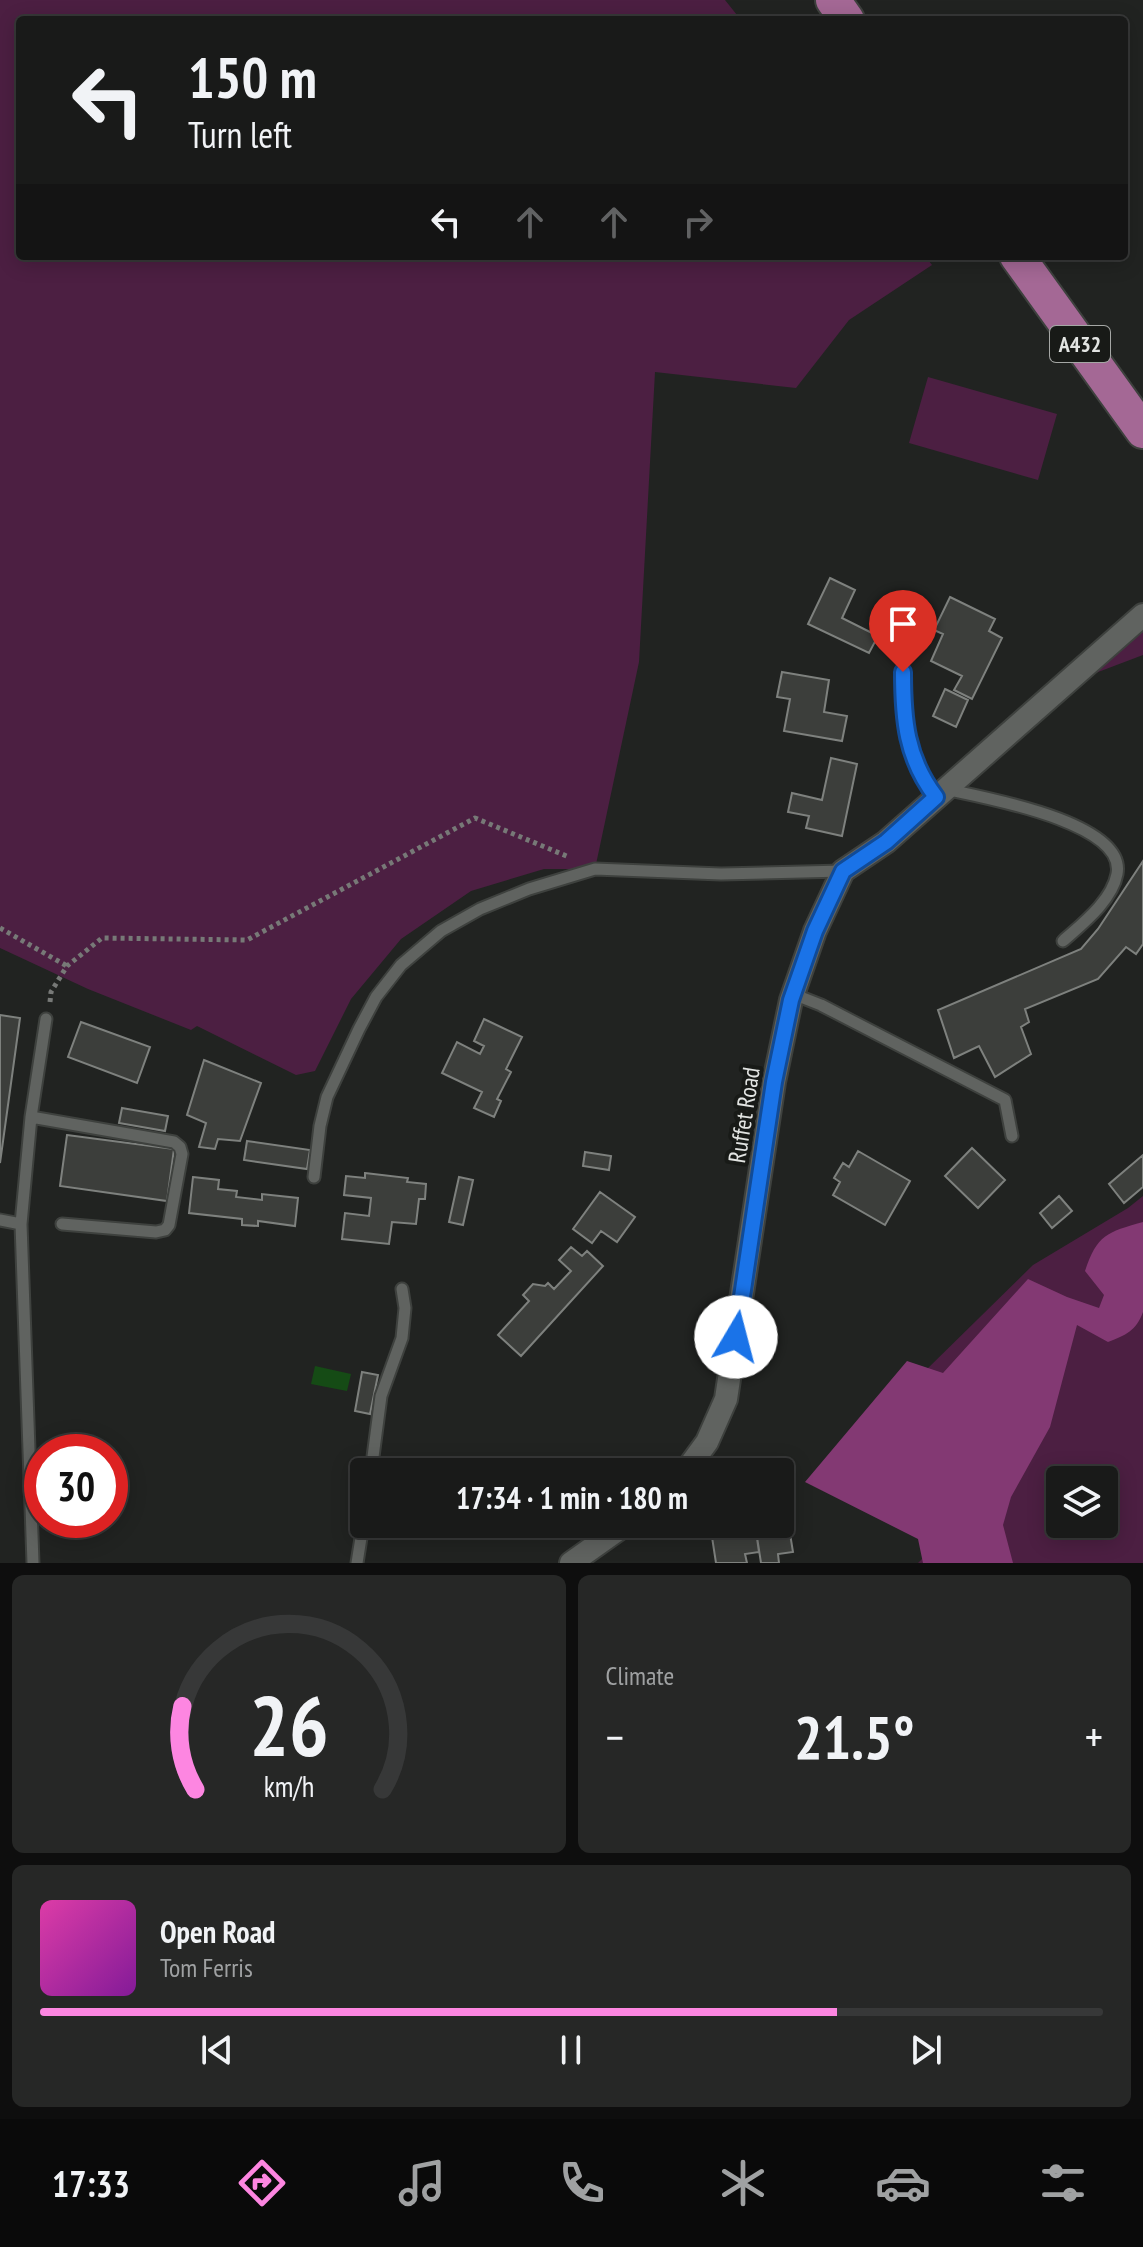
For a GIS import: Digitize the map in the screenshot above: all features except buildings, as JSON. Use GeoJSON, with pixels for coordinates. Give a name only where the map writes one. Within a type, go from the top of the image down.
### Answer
{"type":"FeatureCollection","features":[{"type":"Feature","properties":{"kind":"main road","name":"A432"},"geometry":{"type":"LineString","coordinates":[[1020,260],[1143,431]]}},
{"type":"Feature","properties":{"kind":"street"},"geometry":{"type":"LineString","coordinates":[[843,871],[886,842],[1143,615]]}},
{"type":"Feature","properties":{"kind":"street","name":"Ruffet Road"},"geometry":{"type":"LineString","coordinates":[[695,1458],[707,1442],[726,1399],[774,1082],[793,994],[815,931],[843,871]]}},
{"type":"Feature","properties":{"kind":"street"},"geometry":{"type":"LineString","coordinates":[[571,1563],[606,1538]]}},
{"type":"Feature","properties":{"kind":"lane"},"geometry":{"type":"LineString","coordinates":[[903,672],[903,719],[909,748],[919,773],[940,793],[1013,804],[1075,825],[1108,846],[1115,859],[1117,874],[1109,891],[1084,923],[1063,941]]}},
{"type":"Feature","properties":{"kind":"lane"},"geometry":{"type":"LineString","coordinates":[[314,1177],[327,1097],[370,1008],[401,965],[441,931],[480,909],[529,889],[595,869],[721,874],[843,871]]}},
{"type":"Feature","properties":{"kind":"lane"},"geometry":{"type":"LineString","coordinates":[[793,994],[821,1005],[1005,1100],[1012,1136]]}},
{"type":"Feature","properties":{"kind":"lane"},"geometry":{"type":"LineString","coordinates":[[33,1563],[21,1224],[31,1117],[46,1019]]}},
{"type":"Feature","properties":{"kind":"lane"},"geometry":{"type":"LineString","coordinates":[[31,1117],[174,1142],[180,1147],[182,1154],[169,1225],[165,1230],[156,1232],[62,1224]]}},
{"type":"Feature","properties":{"kind":"lane"},"geometry":{"type":"LineString","coordinates":[[0,1220],[21,1224]]}},
{"type":"Feature","properties":{"kind":"lane"},"geometry":{"type":"LineString","coordinates":[[373,1458],[381,1396],[402,1338],[405,1308],[402,1289]]}},
{"type":"Feature","properties":{"kind":"lane"},"geometry":{"type":"LineString","coordinates":[[357,1563],[361,1538]]}},
{"type":"Feature","properties":{"kind":"path"},"geometry":{"type":"LineString","coordinates":[[46,1019],[51,992],[67,966],[102,938],[247,940],[475,818],[595,869]]}},
{"type":"Feature","properties":{"kind":"path"},"geometry":{"type":"LineString","coordinates":[[0,928],[67,966]]}},
{"type":"Feature","properties":{"kind":"shaded area"},"geometry":{"type":"Polygon","coordinates":[[[0,0],[725,0],[738,16],[16,16],[16,260],[928,260],[932,265],[849,320],[796,388],[655,372],[639,662],[595,869],[544,869],[471,891],[401,939],[351,999],[315,1071],[296,1075],[197,1026],[191,1030],[88,989],[0,948],[0,0]]]}},
{"type":"Feature","properties":{"kind":"shaded area"},"geometry":{"type":"Polygon","coordinates":[[[928,377],[1057,414],[1038,480],[909,443],[928,377]]]}},
{"type":"Feature","properties":{"kind":"shaded area"},"geometry":{"type":"Polygon","coordinates":[[[1143,623],[1143,655],[1085,677],[1143,623]]]}},
{"type":"Feature","properties":{"kind":"shaded area"},"geometry":{"type":"Polygon","coordinates":[[[1143,1196],[1143,1563],[918,1563],[947,1534],[819,1475],[1033,1265],[1143,1196]]]}},
{"type":"Feature","properties":{"kind":"shaded area"},"geometry":{"type":"Polygon","coordinates":[[[1143,1222],[1143,1312],[1130,1332],[1108,1342],[1077,1325],[1050,1427],[1011,1497],[1003,1525],[1013,1563],[923,1563],[918,1539],[805,1482],[907,1361],[943,1373],[1028,1279],[1099,1308],[1104,1295],[1085,1271],[1094,1250],[1112,1232],[1143,1222]]]}},
{"type":"Feature","properties":{"kind":"shaded area"},"geometry":{"type":"Polygon","coordinates":[[[315,1366],[351,1374],[347,1391],[311,1384],[315,1366]]]}},
{"type":"Feature","properties":{"kind":"route"},"geometry":{"type":"LineString","coordinates":[[736,1337],[774,1082],[791,1000],[815,931],[843,871],[886,842],[936,797],[919,773],[909,748],[903,719],[903,672]]}}]}
